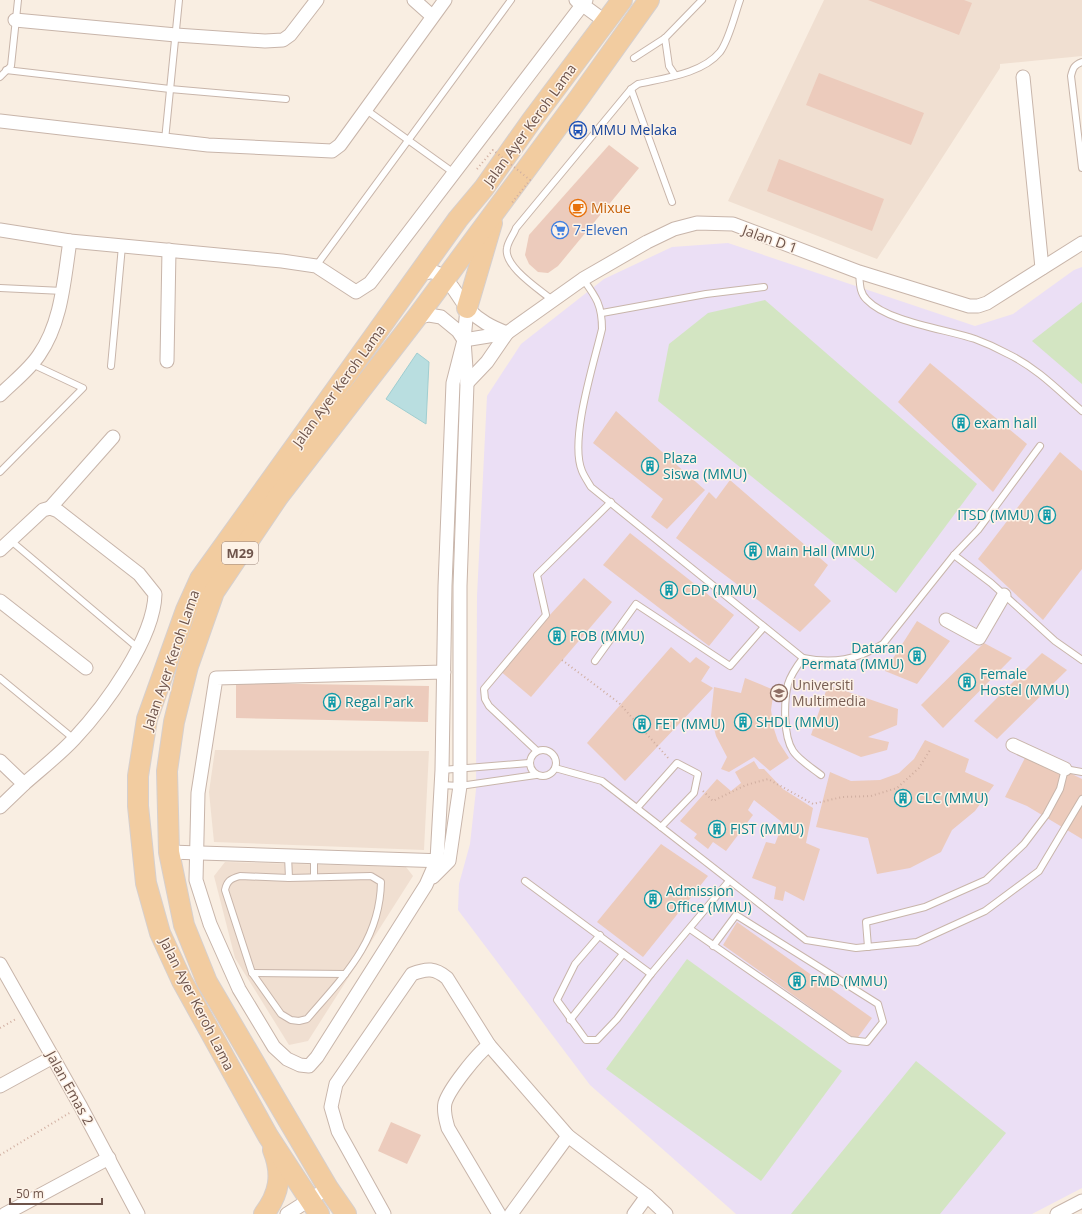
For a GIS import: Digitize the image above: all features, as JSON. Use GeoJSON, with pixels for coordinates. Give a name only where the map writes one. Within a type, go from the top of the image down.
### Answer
{"type":"FeatureCollection","features":[{"type":"Feature","properties":{"kind":"main road","name":"Jalan Ayer Keroh Lama"},"geometry":{"type":"LineString","coordinates":[[315,1207],[268,1136],[182,981],[160,933],[146,883],[138,806],[138,776],[147,719],[186,610],[200,579],[458,219],[484,188],[532,120],[622,0]]}},
{"type":"Feature","properties":{"kind":"main road"},"geometry":{"type":"LineString","coordinates":[[579,98],[581,84],[606,48],[608,38],[606,22],[623,21],[641,0]]}},
{"type":"Feature","properties":{"kind":"main road","name":"Jalan Ayer Keroh Lama"},"geometry":{"type":"LineString","coordinates":[[328,1188],[207,982],[184,925],[169,852],[167,771],[174,722],[188,666],[214,592],[278,497],[417,317],[445,278],[504,207],[649,0]]}},
{"type":"Feature","properties":{"kind":"main road"},"geometry":{"type":"LineString","coordinates":[[467,308],[504,207]]}},
{"type":"Feature","properties":{"kind":"main road"},"geometry":{"type":"LineString","coordinates":[[146,883],[152,868],[160,857],[169,852]]}},
{"type":"Feature","properties":{"kind":"main road"},"geometry":{"type":"LineString","coordinates":[[264,1214],[274,1201],[279,1174],[278,1161],[268,1136]]}},
{"type":"Feature","properties":{"kind":"main road","name":"M29"},"geometry":{"type":"LineString","coordinates":[[328,1188],[346,1214]]}},
{"type":"Feature","properties":{"kind":"street"},"geometry":{"type":"LineString","coordinates":[[15,20],[176,35],[265,41],[283,40],[290,35],[317,0]]}},
{"type":"Feature","properties":{"kind":"street"},"geometry":{"type":"LineString","coordinates":[[414,0],[432,16]]}},
{"type":"Feature","properties":{"kind":"street"},"geometry":{"type":"LineString","coordinates":[[0,121],[208,145],[332,151],[340,144],[444,0]]}},
{"type":"Feature","properties":{"kind":"street"},"geometry":{"type":"LineString","coordinates":[[0,230],[70,241],[282,261],[316,266],[350,290],[356,292],[370,283],[582,2],[606,22]]}},
{"type":"Feature","properties":{"kind":"street"},"geometry":{"type":"LineString","coordinates":[[1023,77],[1042,268]]}},
{"type":"Feature","properties":{"kind":"street","name":"Jalan D 1"},"geometry":{"type":"LineString","coordinates":[[464,340],[507,333],[583,279],[674,229],[697,223],[733,224],[859,272],[961,305],[978,306],[987,303],[1082,243]]}},
{"type":"Feature","properties":{"kind":"street"},"geometry":{"type":"LineString","coordinates":[[0,394],[32,364],[52,334],[63,291],[70,241]]}},
{"type":"Feature","properties":{"kind":"street"},"geometry":{"type":"LineString","coordinates":[[167,361],[169,250]]}},
{"type":"Feature","properties":{"kind":"street"},"geometry":{"type":"LineString","coordinates":[[418,276],[426,271],[435,272],[445,278],[467,308],[485,324],[507,333],[487,362],[467,382]]}},
{"type":"Feature","properties":{"kind":"street"},"geometry":{"type":"LineString","coordinates":[[443,860],[441,785],[445,586],[453,382],[464,340],[467,308]]}},
{"type":"Feature","properties":{"kind":"street"},"geometry":{"type":"LineString","coordinates":[[417,317],[429,315],[441,317],[458,331],[464,340],[467,382],[460,586],[460,786],[443,860],[317,1057],[309,1066],[304,1066],[287,1059],[274,1047],[238,989],[210,924],[196,880],[198,793],[216,678],[444,672]]}},
{"type":"Feature","properties":{"kind":"street"},"geometry":{"type":"LineString","coordinates":[[0,550],[43,510],[50,508],[113,438]]}},
{"type":"Feature","properties":{"kind":"street"},"geometry":{"type":"LineString","coordinates":[[0,807],[74,739],[103,704],[138,648],[154,608],[155,594],[139,574],[58,511],[50,508]]}},
{"type":"Feature","properties":{"kind":"street"},"geometry":{"type":"LineString","coordinates":[[946,620],[978,638],[1004,595]]}},
{"type":"Feature","properties":{"kind":"street"},"geometry":{"type":"LineString","coordinates":[[0,600],[86,668]]}},
{"type":"Feature","properties":{"kind":"street"},"geometry":{"type":"LineString","coordinates":[[1013,745],[1065,769]]}},
{"type":"Feature","properties":{"kind":"street"},"geometry":{"type":"LineString","coordinates":[[0,761],[24,784]]}},
{"type":"Feature","properties":{"kind":"street"},"geometry":{"type":"LineString","coordinates":[[169,852],[443,860]]}},
{"type":"Feature","properties":{"kind":"street","name":"Jalan Emas 2"},"geometry":{"type":"LineString","coordinates":[[0,964],[81,1107],[138,1214]]}},
{"type":"Feature","properties":{"kind":"street"},"geometry":{"type":"LineString","coordinates":[[384,1214],[338,1131],[331,1107],[336,1084],[412,974],[424,969],[438,971],[448,978],[489,1044],[568,1136],[647,1196],[666,1214]]}},
{"type":"Feature","properties":{"kind":"street"},"geometry":{"type":"LineString","coordinates":[[489,1044],[480,1052],[451,1093],[446,1103],[445,1115],[448,1128],[499,1214]]}},
{"type":"Feature","properties":{"kind":"street"},"geometry":{"type":"LineString","coordinates":[[0,1086],[53,1057]]}},
{"type":"Feature","properties":{"kind":"street"},"geometry":{"type":"LineString","coordinates":[[511,1214],[568,1136]]}},
{"type":"Feature","properties":{"kind":"street"},"geometry":{"type":"LineString","coordinates":[[5,1214],[109,1158]]}},
{"type":"Feature","properties":{"kind":"street"},"geometry":{"type":"LineString","coordinates":[[287,1214],[315,1207],[328,1188]]}},
{"type":"Feature","properties":{"kind":"street"},"geometry":{"type":"LineString","coordinates":[[634,1214],[647,1196]]}},
{"type":"Feature","properties":{"kind":"street"},"geometry":{"type":"LineString","coordinates":[[1057,1214],[1082,1201]]}},
{"type":"Feature","properties":{"kind":"lane"},"geometry":{"type":"LineString","coordinates":[[0,77],[11,66],[18,0]]}},
{"type":"Feature","properties":{"kind":"lane"},"geometry":{"type":"LineString","coordinates":[[165,140],[179,0]]}},
{"type":"Feature","properties":{"kind":"lane"},"geometry":{"type":"LineString","coordinates":[[316,266],[511,0]]}},
{"type":"Feature","properties":{"kind":"lane"},"geometry":{"type":"LineString","coordinates":[[634,58],[666,38],[702,0]]}},
{"type":"Feature","properties":{"kind":"lane"},"geometry":{"type":"LineString","coordinates":[[552,300],[515,269],[508,260],[507,248],[516,228],[631,88],[638,84],[676,75],[707,62],[721,51],[740,0]]}},
{"type":"Feature","properties":{"kind":"lane"},"geometry":{"type":"LineString","coordinates":[[666,38],[669,66],[676,75]]}},
{"type":"Feature","properties":{"kind":"lane"},"geometry":{"type":"LineString","coordinates":[[1082,62],[1076,64],[1072,69],[1071,76],[1082,168]]}},
{"type":"Feature","properties":{"kind":"lane"},"geometry":{"type":"LineString","coordinates":[[6,70],[170,89],[286,99]]}},
{"type":"Feature","properties":{"kind":"lane"},"geometry":{"type":"LineString","coordinates":[[631,88],[672,202]]}},
{"type":"Feature","properties":{"kind":"lane"},"geometry":{"type":"LineString","coordinates":[[365,109],[454,173]]}},
{"type":"Feature","properties":{"kind":"lane"},"geometry":{"type":"LineString","coordinates":[[111,366],[122,246]]}},
{"type":"Feature","properties":{"kind":"lane"},"geometry":{"type":"LineString","coordinates":[[859,272],[861,291],[866,300],[874,306],[903,319],[974,339],[1009,354],[1039,372],[1082,411]]}},
{"type":"Feature","properties":{"kind":"lane"},"geometry":{"type":"LineString","coordinates":[[583,279],[597,298],[602,313],[602,329],[580,429],[578,452],[582,471],[591,487],[803,658],[834,662],[852,659],[883,644],[954,555],[978,530],[1040,446]]}},
{"type":"Feature","properties":{"kind":"lane"},"geometry":{"type":"LineString","coordinates":[[602,313],[706,294],[764,287]]}},
{"type":"Feature","properties":{"kind":"lane"},"geometry":{"type":"LineString","coordinates":[[0,288],[63,291]]}},
{"type":"Feature","properties":{"kind":"lane"},"geometry":{"type":"LineString","coordinates":[[0,472],[83,388],[32,364]]}},
{"type":"Feature","properties":{"kind":"lane"},"geometry":{"type":"LineString","coordinates":[[537,751],[488,706],[485,699],[484,690],[546,615],[537,575],[611,502]]}},
{"type":"Feature","properties":{"kind":"lane"},"geometry":{"type":"LineString","coordinates":[[10,540],[138,648]]}},
{"type":"Feature","properties":{"kind":"lane"},"geometry":{"type":"LineString","coordinates":[[954,555],[1004,595],[1055,641],[1082,660]]}},
{"type":"Feature","properties":{"kind":"lane"},"geometry":{"type":"LineString","coordinates":[[595,661],[636,604],[730,666],[764,627]]}},
{"type":"Feature","properties":{"kind":"lane"},"geometry":{"type":"LineString","coordinates":[[803,658],[794,671],[788,685],[786,712],[787,733],[793,751],[821,775]]}},
{"type":"Feature","properties":{"kind":"lane"},"geometry":{"type":"LineString","coordinates":[[0,678],[74,739]]}},
{"type":"Feature","properties":{"kind":"lane"},"geometry":{"type":"LineString","coordinates":[[441,785],[460,786],[536,775],[544,776],[551,774],[555,768],[556,762],[554,756],[543,750],[537,751],[531,755],[529,762],[531,770],[536,775]]}},
{"type":"Feature","properties":{"kind":"lane"},"geometry":{"type":"LineString","coordinates":[[442,770],[529,762]]}},
{"type":"Feature","properties":{"kind":"lane"},"geometry":{"type":"LineString","coordinates":[[637,808],[677,762],[698,774],[694,792],[661,827]]}},
{"type":"Feature","properties":{"kind":"lane"},"geometry":{"type":"LineString","coordinates":[[555,768],[602,781],[806,940],[856,948],[917,942],[985,911],[1039,871],[1082,799]]}},
{"type":"Feature","properties":{"kind":"lane"},"geometry":{"type":"LineString","coordinates":[[868,947],[866,922],[925,907],[986,880],[1006,863],[1024,844],[1046,815],[1060,789],[1065,769],[1082,772]]}},
{"type":"Feature","properties":{"kind":"lane"},"geometry":{"type":"LineString","coordinates":[[288,855],[289,878]]}},
{"type":"Feature","properties":{"kind":"lane"},"geometry":{"type":"LineString","coordinates":[[314,856],[314,877]]}},
{"type":"Feature","properties":{"kind":"lane"},"geometry":{"type":"LineString","coordinates":[[240,876],[289,878],[371,876],[381,882],[381,902],[371,934],[345,974],[307,1019],[299,1021],[291,1020],[281,1014],[252,972],[225,890],[227,882],[230,879],[240,876]]}},
{"type":"Feature","properties":{"kind":"lane"},"geometry":{"type":"LineString","coordinates":[[525,881],[651,974]]}},
{"type":"Feature","properties":{"kind":"lane"},"geometry":{"type":"LineString","coordinates":[[600,935],[575,964],[557,1000],[570,1020],[586,1040],[597,1040],[617,1019],[651,974],[729,881]]}},
{"type":"Feature","properties":{"kind":"lane"},"geometry":{"type":"LineString","coordinates":[[690,929],[713,946],[850,1040],[867,1042],[883,1022],[878,1004],[736,915],[713,946]]}},
{"type":"Feature","properties":{"kind":"lane"},"geometry":{"type":"LineString","coordinates":[[570,1020],[623,954]]}},
{"type":"Feature","properties":{"kind":"lane"},"geometry":{"type":"LineString","coordinates":[[252,972],[345,974]]}},
{"type":"Feature","properties":{"kind":"path"},"geometry":{"type":"LineString","coordinates":[[477,169],[493,150],[530,180],[504,207]]}},
{"type":"Feature","properties":{"kind":"path"},"geometry":{"type":"LineString","coordinates":[[562,660],[618,703],[670,761]]}},
{"type":"Feature","properties":{"kind":"path"},"geometry":{"type":"LineString","coordinates":[[701,790],[713,801],[746,785],[768,779],[813,804],[842,797],[871,796],[897,788],[919,768],[930,750]]}},
{"type":"Feature","properties":{"kind":"path"},"geometry":{"type":"LineString","coordinates":[[0,1028],[28,1012]]}},
{"type":"Feature","properties":{"kind":"path"},"geometry":{"type":"LineString","coordinates":[[0,1155],[81,1107]]}},
{"type":"Feature","properties":{"kind":"shaded area"},"geometry":{"type":"Polygon","coordinates":[[[824,0],[1082,0],[1082,56],[1000,64],[1000,68],[877,259],[728,201],[824,0]]]}},
{"type":"Feature","properties":{"kind":"shaded area","name":"Universiti Multimedia"},"geometry":{"type":"Polygon","coordinates":[[[728,243],[975,326],[1013,314],[1074,270],[1082,267],[1082,1188],[1032,1214],[736,1214],[590,1085],[458,910],[459,884],[470,844],[476,790],[477,596],[487,396],[521,344],[604,279],[672,247],[728,243]]]}},
{"type":"Feature","properties":{"kind":"shaded area"},"geometry":{"type":"Polygon","coordinates":[[[215,750],[429,751],[424,850],[214,842],[209,792],[215,750]]]}},
{"type":"Feature","properties":{"kind":"shaded area"},"geometry":{"type":"Polygon","coordinates":[[[225,862],[406,867],[413,876],[308,1041],[289,1045],[235,958],[214,876],[225,862]]]}},
{"type":"Feature","properties":{"kind":"green space"},"geometry":{"type":"Polygon","coordinates":[[[765,300],[977,484],[896,593],[658,401],[669,344],[708,313],[765,300]]]}},
{"type":"Feature","properties":{"kind":"green space"},"geometry":{"type":"Polygon","coordinates":[[[1082,302],[1082,384],[1032,341],[1082,302]]]}},
{"type":"Feature","properties":{"kind":"green space"},"geometry":{"type":"Polygon","coordinates":[[[687,959],[842,1071],[761,1181],[606,1069],[687,959]]]}},
{"type":"Feature","properties":{"kind":"green space"},"geometry":{"type":"Polygon","coordinates":[[[916,1061],[1006,1133],[940,1214],[791,1214],[916,1061]]]}},
{"type":"Feature","properties":{"kind":"water"},"geometry":{"type":"Polygon","coordinates":[[[417,353],[429,362],[426,424],[386,399],[417,353]]]}},
{"type":"Feature","properties":{"kind":"building"},"geometry":{"type":"Polygon","coordinates":[[[868,0],[964,0],[972,3],[959,35],[868,0]]]}},
{"type":"Feature","properties":{"kind":"building"},"geometry":{"type":"Polygon","coordinates":[[[819,73],[924,113],[911,145],[806,105],[819,73]]]}},
{"type":"Feature","properties":{"kind":"building"},"geometry":{"type":"Polygon","coordinates":[[[609,145],[639,168],[558,266],[548,273],[538,272],[529,264],[525,255],[529,235],[609,145]]]}},
{"type":"Feature","properties":{"kind":"building"},"geometry":{"type":"Polygon","coordinates":[[[779,159],[884,199],[872,231],[767,191],[779,159]]]}},
{"type":"Feature","properties":{"kind":"building","name":"exam hall"},"geometry":{"type":"Polygon","coordinates":[[[930,363],[1027,444],[993,492],[898,402],[930,363]]]}},
{"type":"Feature","properties":{"kind":"building","name":"Plaza Siswa (MMU)"},"geometry":{"type":"Polygon","coordinates":[[[616,411],[705,490],[667,529],[651,517],[663,499],[593,443],[616,411]]]}},
{"type":"Feature","properties":{"kind":"building","name":"ITSD (MMU)"},"geometry":{"type":"Polygon","coordinates":[[[1060,452],[1082,471],[1082,569],[1043,620],[978,559],[1060,452]]]}},
{"type":"Feature","properties":{"kind":"building","name":"Main Hall (MMU)"},"geometry":{"type":"Polygon","coordinates":[[[730,480],[828,565],[814,585],[831,601],[800,632],[676,538],[709,492],[716,499],[730,480]]]}},
{"type":"Feature","properties":{"kind":"building","name":"CDP (MMU)"},"geometry":{"type":"Polygon","coordinates":[[[630,533],[734,615],[709,646],[603,565],[630,533]]]}},
{"type":"Feature","properties":{"kind":"building","name":"FOB (MMU)"},"geometry":{"type":"Polygon","coordinates":[[[584,578],[612,602],[531,697],[499,670],[584,578]]]}},
{"type":"Feature","properties":{"kind":"building","name":"Dataran Permata (MMU)"},"geometry":{"type":"Polygon","coordinates":[[[917,621],[950,641],[917,684],[885,671],[917,621]]]}},
{"type":"Feature","properties":{"kind":"building","name":"Female Hostel (MMU)"},"geometry":{"type":"Polygon","coordinates":[[[984,643],[1012,658],[943,728],[921,705],[984,643]]]}},
{"type":"Feature","properties":{"kind":"building","name":"FET (MMU)"},"geometry":{"type":"Polygon","coordinates":[[[671,647],[690,663],[696,657],[710,667],[701,681],[713,688],[625,781],[587,743],[671,647]]]}},
{"type":"Feature","properties":{"kind":"building"},"geometry":{"type":"Polygon","coordinates":[[[1042,653],[1067,670],[997,739],[974,721],[1042,653]]]}},
{"type":"Feature","properties":{"kind":"building","name":"SHDL (MMU)"},"geometry":{"type":"Polygon","coordinates":[[[745,678],[774,690],[771,710],[774,729],[778,741],[789,758],[770,771],[754,757],[729,772],[721,769],[727,757],[716,736],[711,716],[714,687],[741,693],[745,678]]]}},
{"type":"Feature","properties":{"kind":"building","name":"Regal Park"},"geometry":{"type":"Polygon","coordinates":[[[236,683],[429,686],[428,722],[236,718],[236,683]]]}},
{"type":"Feature","properties":{"kind":"building"},"geometry":{"type":"Polygon","coordinates":[[[828,685],[898,709],[897,725],[868,737],[889,742],[887,750],[861,757],[811,735],[828,685]]]}},
{"type":"Feature","properties":{"kind":"building","name":"CLC (MMU)"},"geometry":{"type":"Polygon","coordinates":[[[925,740],[969,759],[965,772],[994,785],[975,811],[952,830],[941,852],[910,868],[877,874],[868,838],[816,827],[830,772],[851,781],[880,780],[899,773],[914,759],[925,740]]]}},
{"type":"Feature","properties":{"kind":"building"},"geometry":{"type":"Polygon","coordinates":[[[1028,752],[1082,779],[1082,839],[1027,806],[1005,797],[1028,752]]]}},
{"type":"Feature","properties":{"kind":"building","name":"FIST (MMU)"},"geometry":{"type":"Polygon","coordinates":[[[754,761],[759,769],[764,769],[783,789],[813,808],[806,843],[820,849],[804,901],[785,891],[783,901],[774,899],[776,887],[752,878],[766,842],[775,844],[783,823],[754,800],[748,810],[753,815],[726,851],[713,842],[708,849],[694,838],[697,834],[680,821],[717,779],[731,791],[741,783],[735,772],[754,761]]]}},
{"type":"Feature","properties":{"kind":"building","name":"Admission Office (MMU)"},"geometry":{"type":"Polygon","coordinates":[[[661,844],[708,876],[643,957],[597,922],[661,844]]]}},
{"type":"Feature","properties":{"kind":"building","name":"FMD (MMU)"},"geometry":{"type":"Polygon","coordinates":[[[737,922],[872,1018],[856,1040],[723,945],[737,922]]]}},
{"type":"Feature","properties":{"kind":"building"},"geometry":{"type":"Polygon","coordinates":[[[391,1122],[421,1135],[407,1164],[378,1151],[391,1122]]]}},
{"type":"Feature","properties":{"kind":"place","name":"MMU Melaka"},"geometry":{"type":"Point","coordinates":[578,130]}},
{"type":"Feature","properties":{"kind":"place","name":"Mixue"},"geometry":{"type":"Point","coordinates":[578,208]}},
{"type":"Feature","properties":{"kind":"place","name":"7-Eleven"},"geometry":{"type":"Point","coordinates":[560,230]}},
{"type":"Feature","properties":{"kind":"place","name":"exam hall"},"geometry":{"type":"Point","coordinates":[961,423]}},
{"type":"Feature","properties":{"kind":"place","name":"Plaza Siswa (MMU)"},"geometry":{"type":"Point","coordinates":[650,466]}},
{"type":"Feature","properties":{"kind":"place","name":"ITSD (MMU)"},"geometry":{"type":"Point","coordinates":[1047,515]}},
{"type":"Feature","properties":{"kind":"place","name":"Main Hall (MMU)"},"geometry":{"type":"Point","coordinates":[753,551]}},
{"type":"Feature","properties":{"kind":"place","name":"CDP (MMU)"},"geometry":{"type":"Point","coordinates":[669,590]}},
{"type":"Feature","properties":{"kind":"place","name":"FOB (MMU)"},"geometry":{"type":"Point","coordinates":[557,636]}},
{"type":"Feature","properties":{"kind":"place","name":"Dataran Permata (MMU)"},"geometry":{"type":"Point","coordinates":[917,656]}},
{"type":"Feature","properties":{"kind":"place","name":"Female Hostel (MMU)"},"geometry":{"type":"Point","coordinates":[967,682]}},
{"type":"Feature","properties":{"kind":"place","name":"Universiti Multimedia"},"geometry":{"type":"Point","coordinates":[779,693]}},
{"type":"Feature","properties":{"kind":"place","name":"Regal Park"},"geometry":{"type":"Point","coordinates":[332,702]}},
{"type":"Feature","properties":{"kind":"place","name":"SHDL (MMU)"},"geometry":{"type":"Point","coordinates":[743,722]}},
{"type":"Feature","properties":{"kind":"place","name":"FET (MMU)"},"geometry":{"type":"Point","coordinates":[642,724]}},
{"type":"Feature","properties":{"kind":"place","name":"CLC (MMU)"},"geometry":{"type":"Point","coordinates":[903,798]}},
{"type":"Feature","properties":{"kind":"place","name":"FIST (MMU)"},"geometry":{"type":"Point","coordinates":[717,829]}},
{"type":"Feature","properties":{"kind":"place","name":"Admission Office (MMU)"},"geometry":{"type":"Point","coordinates":[653,899]}},
{"type":"Feature","properties":{"kind":"place","name":"FMD (MMU)"},"geometry":{"type":"Point","coordinates":[797,981]}}]}
